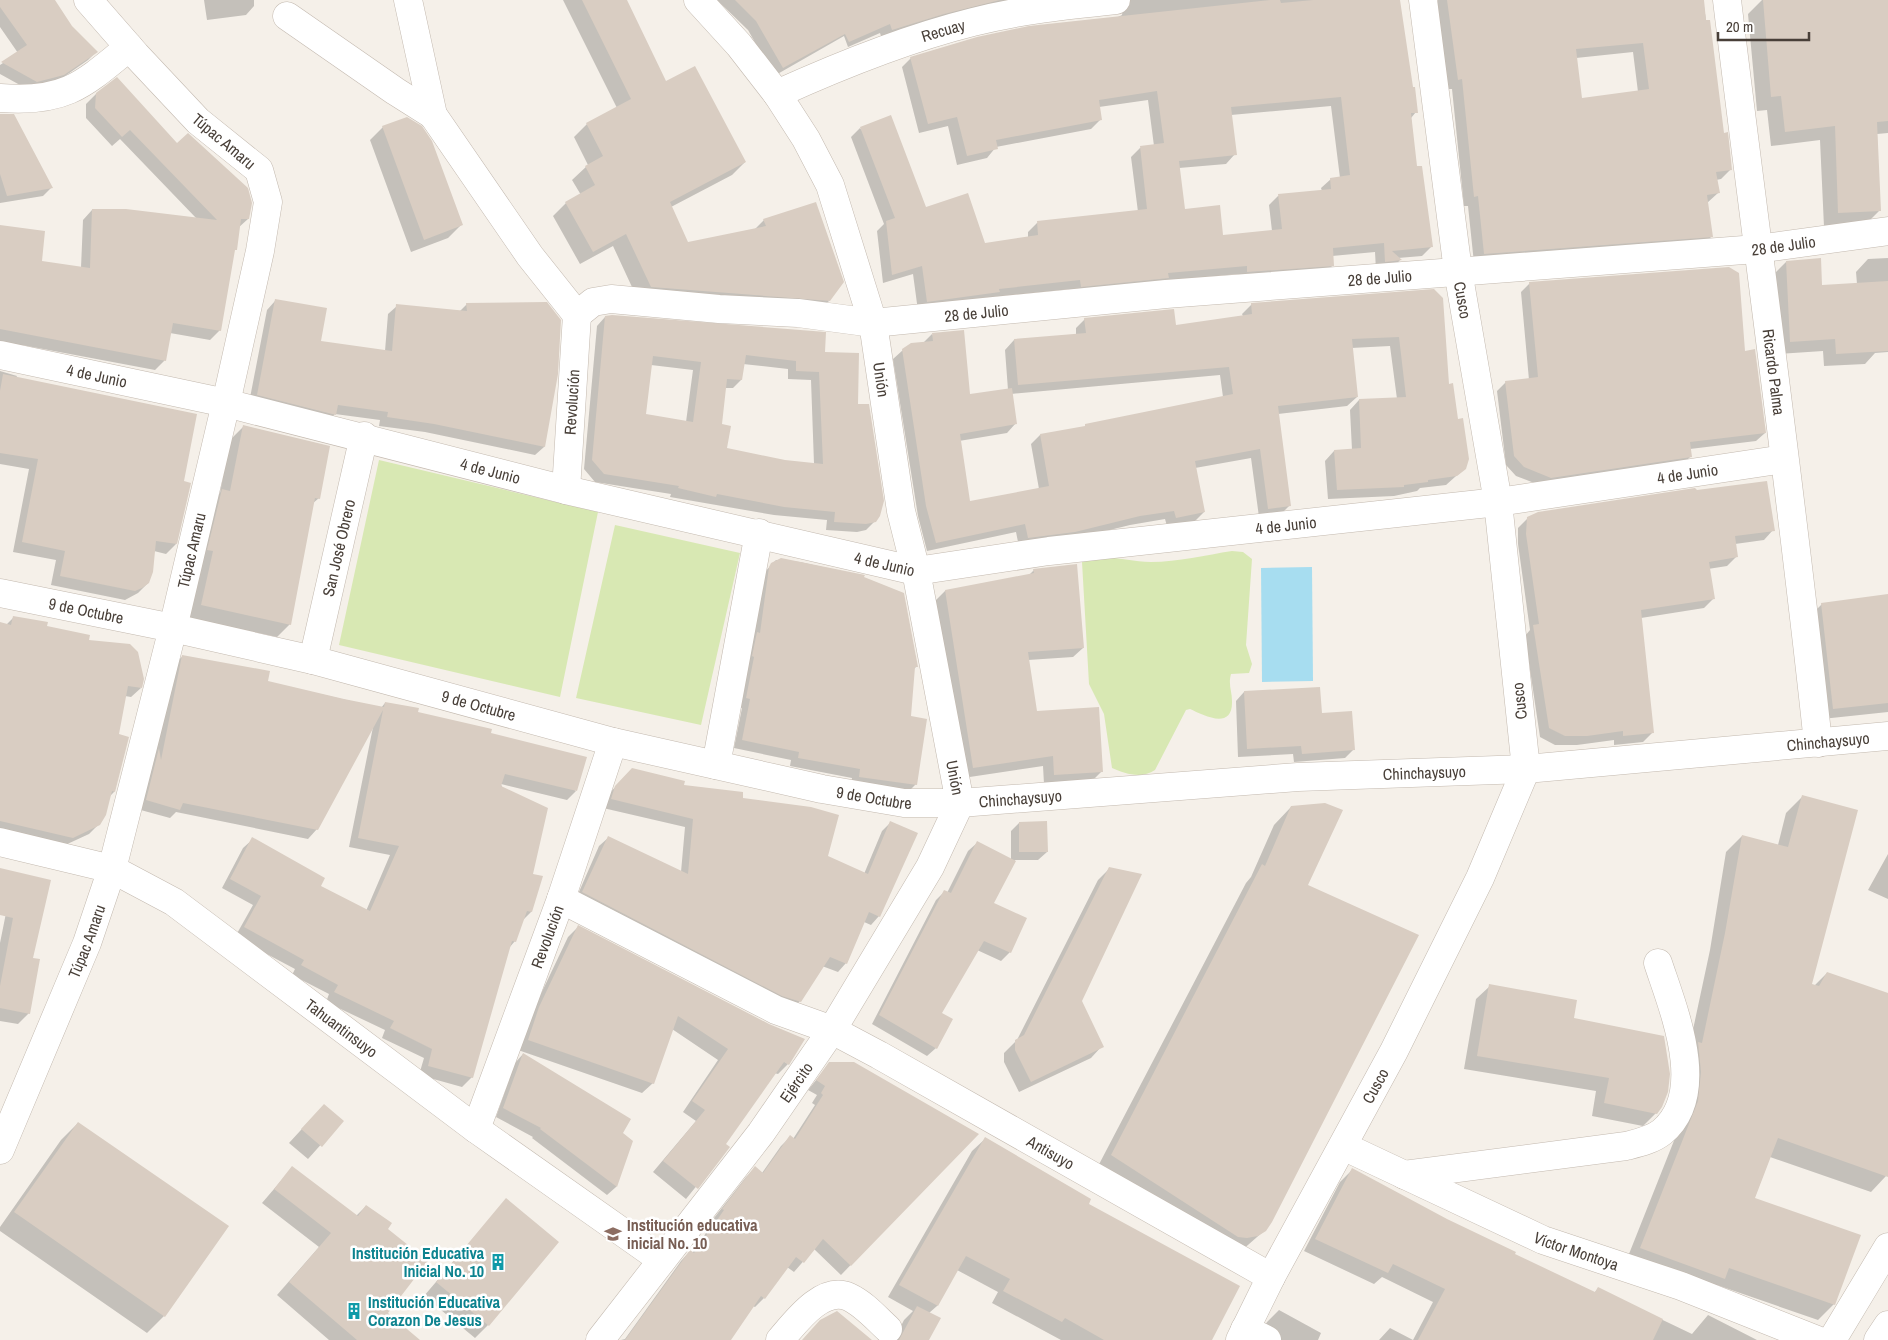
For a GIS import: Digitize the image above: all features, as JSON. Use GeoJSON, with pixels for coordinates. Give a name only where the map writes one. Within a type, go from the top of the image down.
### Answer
{"type":"FeatureCollection","features":[{"type":"Feature","properties":{"kind":"street","name":"Túpac Amaru"},"geometry":{"type":"LineString","coordinates":[[0,1150],[88,943],[112,869],[173,628],[226,403],[260,251],[268,202],[259,170],[198,121],[88,0]]}},
{"type":"Feature","properties":{"kind":"street"},"geometry":{"type":"LineString","coordinates":[[408,0],[434,114],[530,256],[577,315]]}},
{"type":"Feature","properties":{"kind":"street","name":"Unión"},"geometry":{"type":"LineString","coordinates":[[698,0],[722,25],[777,94],[806,139],[830,185],[873,323],[901,511],[916,571],[960,803]]}},
{"type":"Feature","properties":{"kind":"street","name":"Recuay"},"geometry":{"type":"LineString","coordinates":[[777,94],[850,62],[912,40],[1006,15],[1087,1],[1116,0]]}},
{"type":"Feature","properties":{"kind":"street","name":"Cusco"},"geometry":{"type":"LineString","coordinates":[[1251,1336],[1270,1277],[1394,1051],[1480,878],[1526,769],[1498,502],[1458,272],[1423,0]]}},
{"type":"Feature","properties":{"kind":"street","name":"Ricardo Palma"},"geometry":{"type":"LineString","coordinates":[[1727,0],[1784,459],[1797,540],[1818,743]]}},
{"type":"Feature","properties":{"kind":"street"},"geometry":{"type":"LineString","coordinates":[[287,16],[395,91],[434,114]]}},
{"type":"Feature","properties":{"kind":"street"},"geometry":{"type":"LineString","coordinates":[[0,98],[24,100],[49,98],[70,91],[88,81],[129,47]]}},
{"type":"Feature","properties":{"kind":"street","name":"28 de Julio"},"geometry":{"type":"LineString","coordinates":[[577,315],[593,302],[611,299],[719,309],[798,313],[873,323],[1166,294],[1757,249],[1888,231]]}},
{"type":"Feature","properties":{"kind":"street","name":"Revolución"},"geometry":{"type":"LineString","coordinates":[[566,490],[577,315]]}},
{"type":"Feature","properties":{"kind":"street","name":"4 de Junio"},"geometry":{"type":"LineString","coordinates":[[0,355],[226,403],[364,436],[566,490],[759,533],[916,571],[1049,550],[1498,502],[1784,459]]}},
{"type":"Feature","properties":{"kind":"street","name":"San José Obrero"},"geometry":{"type":"LineString","coordinates":[[313,660],[364,436]]}},
{"type":"Feature","properties":{"kind":"street"},"geometry":{"type":"LineString","coordinates":[[716,765],[759,533]]}},
{"type":"Feature","properties":{"kind":"street","name":"9 de Octubre"},"geometry":{"type":"LineString","coordinates":[[0,593],[173,628],[313,660],[613,742],[716,765],[868,798],[904,803],[960,803]]}},
{"type":"Feature","properties":{"kind":"street","name":"Chinchaysuyo"},"geometry":{"type":"LineString","coordinates":[[960,803],[1298,777],[1526,769],[1888,736]]}},
{"type":"Feature","properties":{"kind":"street","name":"Revolución"},"geometry":{"type":"LineString","coordinates":[[476,1129],[561,899],[613,742]]}},
{"type":"Feature","properties":{"kind":"street","name":"Ejército"},"geometry":{"type":"LineString","coordinates":[[600,1340],[761,1133],[832,1030],[930,867],[960,803]]}},
{"type":"Feature","properties":{"kind":"street","name":"Tahuantinsuyo"},"geometry":{"type":"LineString","coordinates":[[0,842],[112,869],[174,902],[476,1129],[662,1260]]}},
{"type":"Feature","properties":{"kind":"street","name":"Antisuyo"},"geometry":{"type":"LineString","coordinates":[[561,899],[776,1010],[832,1030],[981,1111],[1270,1277]]}},
{"type":"Feature","properties":{"kind":"street"},"geometry":{"type":"LineString","coordinates":[[1404,1175],[1626,1146],[1648,1140],[1662,1132],[1679,1106],[1685,1083],[1685,1061],[1681,1033],[1658,963]]}},
{"type":"Feature","properties":{"kind":"street","name":"Víctor Montoya"},"geometry":{"type":"LineString","coordinates":[[1343,1146],[1543,1240],[1681,1286],[1817,1340]]}},
{"type":"Feature","properties":{"kind":"street"},"geometry":{"type":"LineString","coordinates":[[1832,1340],[1888,1247]]}},
{"type":"Feature","properties":{"kind":"street"},"geometry":{"type":"LineString","coordinates":[[780,1340],[809,1310],[827,1297],[834,1295],[846,1296],[856,1302],[888,1329]]}},
{"type":"Feature","properties":{"kind":"street"},"geometry":{"type":"LineString","coordinates":[[1878,1340],[1888,1325]]}},
{"type":"Feature","properties":{"kind":"green space"},"geometry":{"type":"Polygon","coordinates":[[[379,460],[598,512],[560,697],[339,645],[379,460]]]}},
{"type":"Feature","properties":{"kind":"green space"},"geometry":{"type":"Polygon","coordinates":[[[615,525],[740,553],[701,725],[576,698],[615,525]]]}},
{"type":"Feature","properties":{"kind":"green space"},"geometry":{"type":"Polygon","coordinates":[[[1232,551],[1243,552],[1252,559],[1246,645],[1252,664],[1249,673],[1231,674],[1232,701],[1228,716],[1223,718],[1209,717],[1190,709],[1186,710],[1155,770],[1150,773],[1134,775],[1112,768],[1104,714],[1089,684],[1082,562],[1091,559],[1108,558],[1161,562],[1232,551]]]}},
{"type":"Feature","properties":{"kind":"water"},"geometry":{"type":"Polygon","coordinates":[[[1312,567],[1313,681],[1262,682],[1261,568],[1312,567]]]}},
{"type":"Feature","properties":{"kind":"building"},"geometry":{"type":"Polygon","coordinates":[[[0,0],[55,0],[72,26],[98,52],[64,75],[37,82],[1,62],[27,45],[0,7],[0,0]]]}},
{"type":"Feature","properties":{"kind":"building"},"geometry":{"type":"Polygon","coordinates":[[[582,0],[627,0],[666,81],[695,66],[746,162],[670,202],[688,242],[766,226],[763,219],[816,202],[844,282],[830,301],[651,287],[626,234],[593,252],[565,202],[595,185],[585,166],[603,156],[586,123],[631,99],[582,0]]]}},
{"type":"Feature","properties":{"kind":"building"},"geometry":{"type":"Polygon","coordinates":[[[735,0],[1000,0],[892,30],[890,24],[849,42],[845,34],[783,68],[756,21],[735,0]]]}},
{"type":"Feature","properties":{"kind":"building"},"geometry":{"type":"Polygon","coordinates":[[[1270,0],[1280,0],[1281,3],[1313,0],[1400,0],[1418,113],[1411,113],[1417,166],[1422,166],[1433,247],[1392,251],[1402,260],[1385,262],[1384,243],[1333,248],[1334,266],[1247,272],[1247,266],[1168,273],[1169,278],[1081,287],[1080,280],[999,289],[1000,292],[927,302],[922,266],[892,275],[886,221],[895,218],[860,127],[891,115],[926,207],[968,193],[985,243],[1038,235],[1037,221],[1147,209],[1140,146],[1164,143],[1157,91],[1099,100],[1102,120],[996,140],[998,149],[967,156],[957,117],[928,124],[910,57],[977,37],[1029,26],[1270,0]],[[1341,97],[1231,107],[1237,155],[1179,161],[1185,209],[1220,205],[1223,235],[1282,229],[1278,194],[1331,189],[1330,178],[1350,175],[1341,97]]]}},
{"type":"Feature","properties":{"kind":"building"},"geometry":{"type":"Polygon","coordinates":[[[1447,0],[1704,0],[1706,20],[1710,20],[1724,133],[1728,132],[1732,170],[1716,172],[1720,193],[1707,195],[1713,237],[1484,254],[1478,196],[1474,197],[1462,79],[1458,80],[1447,0]],[[1643,43],[1576,49],[1582,98],[1649,89],[1643,43]]]}},
{"type":"Feature","properties":{"kind":"building"},"geometry":{"type":"Polygon","coordinates":[[[1763,0],[1888,0],[1888,121],[1877,122],[1881,211],[1838,213],[1835,126],[1785,132],[1781,96],[1771,97],[1763,0]]]}},
{"type":"Feature","properties":{"kind":"building"},"geometry":{"type":"Polygon","coordinates":[[[117,77],[177,143],[188,133],[248,188],[252,203],[249,219],[241,219],[237,250],[235,250],[221,331],[173,323],[166,361],[0,329],[0,225],[45,231],[42,261],[90,268],[92,209],[126,209],[217,220],[130,130],[122,137],[95,108],[96,93],[117,77]]]}},
{"type":"Feature","properties":{"kind":"building"},"geometry":{"type":"Polygon","coordinates":[[[0,114],[14,114],[53,188],[7,196],[0,174],[0,114]]]}},
{"type":"Feature","properties":{"kind":"building"},"geometry":{"type":"Polygon","coordinates":[[[407,117],[422,126],[432,141],[463,225],[424,240],[382,126],[407,117]]]}},
{"type":"Feature","properties":{"kind":"building"},"geometry":{"type":"Polygon","coordinates":[[[1821,258],[1822,285],[1888,281],[1888,351],[1836,354],[1835,339],[1790,342],[1786,261],[1821,258]]]}},
{"type":"Feature","properties":{"kind":"building"},"geometry":{"type":"Polygon","coordinates":[[[1729,267],[1739,273],[1745,351],[1755,349],[1766,433],[1690,442],[1692,457],[1551,478],[1524,467],[1514,456],[1505,381],[1538,377],[1529,282],[1729,267]]]}},
{"type":"Feature","properties":{"kind":"building"},"geometry":{"type":"Polygon","coordinates":[[[1434,289],[1443,298],[1449,384],[1453,383],[1458,419],[1463,418],[1469,459],[1466,469],[1457,476],[1428,480],[1428,482],[1404,485],[1404,487],[1337,490],[1334,450],[1361,448],[1359,399],[1406,397],[1399,337],[1352,339],[1358,397],[1278,406],[1291,506],[1268,509],[1260,449],[1195,461],[1205,512],[1176,518],[1174,511],[1140,516],[1075,532],[1028,538],[1025,524],[936,543],[926,506],[902,349],[911,343],[933,341],[932,333],[964,330],[970,394],[1012,388],[1017,424],[960,434],[970,501],[1049,486],[1040,434],[1233,394],[1229,367],[1018,385],[1014,339],[1086,333],[1084,318],[1174,309],[1176,325],[1252,314],[1251,303],[1434,289]]]}},
{"type":"Feature","properties":{"kind":"building"},"geometry":{"type":"Polygon","coordinates":[[[275,299],[327,308],[321,341],[392,351],[396,304],[467,311],[466,303],[547,302],[561,320],[558,374],[545,447],[434,424],[387,417],[388,412],[338,405],[336,415],[257,395],[275,299]]]}},
{"type":"Feature","properties":{"kind":"building"},"geometry":{"type":"Polygon","coordinates":[[[612,315],[826,332],[825,352],[859,353],[858,404],[869,404],[884,501],[880,516],[876,522],[866,524],[834,522],[835,512],[784,507],[717,494],[716,497],[678,488],[679,486],[604,474],[592,460],[605,316],[612,315]],[[746,355],[742,380],[727,379],[722,424],[731,426],[727,448],[785,460],[823,464],[819,372],[796,371],[796,361],[746,355]],[[653,356],[646,414],[693,422],[701,362],[653,356]]]}},
{"type":"Feature","properties":{"kind":"building"},"geometry":{"type":"Polygon","coordinates":[[[3,374],[197,414],[184,481],[191,483],[177,544],[156,541],[153,572],[149,583],[142,588],[135,591],[60,576],[65,551],[22,542],[38,459],[0,453],[0,391],[3,374]]]}},
{"type":"Feature","properties":{"kind":"building"},"geometry":{"type":"Polygon","coordinates":[[[243,425],[330,446],[320,499],[315,498],[291,625],[201,605],[213,551],[207,550],[222,489],[230,491],[243,425]]]}},
{"type":"Feature","properties":{"kind":"building"},"geometry":{"type":"Polygon","coordinates":[[[1767,481],[1775,531],[1735,536],[1738,557],[1709,562],[1715,599],[1641,610],[1654,733],[1623,736],[1623,731],[1587,736],[1565,736],[1549,728],[1533,625],[1539,624],[1526,534],[1527,517],[1538,512],[1695,488],[1697,490],[1767,481]]]}},
{"type":"Feature","properties":{"kind":"building"},"geometry":{"type":"Polygon","coordinates":[[[781,558],[865,575],[864,577],[904,593],[918,667],[915,667],[911,716],[927,719],[917,785],[859,777],[860,769],[798,758],[799,752],[742,740],[750,699],[746,698],[754,657],[752,656],[757,632],[760,633],[769,567],[771,563],[781,558]]]}},
{"type":"Feature","properties":{"kind":"building"},"geometry":{"type":"Polygon","coordinates":[[[1077,564],[1084,648],[1028,652],[1037,711],[1099,707],[1103,772],[1054,775],[1053,756],[973,768],[945,590],[1034,573],[1033,569],[1077,564]]]}},
{"type":"Feature","properties":{"kind":"building"},"geometry":{"type":"Polygon","coordinates":[[[1888,594],[1888,703],[1833,709],[1821,603],[1888,594]]]}},
{"type":"Feature","properties":{"kind":"building"},"geometry":{"type":"Polygon","coordinates":[[[13,616],[48,622],[47,626],[90,635],[89,640],[130,644],[138,652],[144,679],[142,688],[128,686],[119,734],[129,737],[115,792],[112,791],[106,815],[100,825],[73,838],[0,821],[0,622],[11,625],[13,616]]]}},
{"type":"Feature","properties":{"kind":"building"},"geometry":{"type":"Polygon","coordinates":[[[182,655],[270,671],[268,681],[344,699],[384,707],[385,702],[419,708],[418,712],[492,729],[491,733],[587,757],[577,791],[505,774],[501,786],[548,808],[533,874],[543,876],[532,912],[527,911],[516,942],[512,941],[473,1078],[428,1066],[432,1049],[390,1028],[394,1021],[334,992],[338,985],[301,965],[304,960],[244,927],[261,896],[230,879],[252,837],[325,878],[321,886],[370,911],[399,846],[358,838],[383,710],[318,830],[183,803],[180,810],[146,800],[159,748],[161,760],[182,655]]]}},
{"type":"Feature","properties":{"kind":"building"},"geometry":{"type":"Polygon","coordinates":[[[1320,687],[1322,713],[1352,711],[1355,750],[1302,754],[1301,746],[1247,749],[1244,691],[1320,687]]]}},
{"type":"Feature","properties":{"kind":"building"},"geometry":{"type":"Polygon","coordinates":[[[632,768],[685,781],[684,785],[743,792],[743,798],[811,807],[839,815],[828,856],[868,874],[890,821],[918,833],[880,917],[869,912],[847,964],[830,957],[801,1002],[782,996],[582,892],[608,836],[688,874],[693,819],[611,799],[615,786],[632,768]]]}},
{"type":"Feature","properties":{"kind":"building"},"geometry":{"type":"Polygon","coordinates":[[[1802,795],[1858,810],[1812,984],[1819,986],[1827,972],[1888,993],[1888,1177],[1778,1138],[1755,1198],[1861,1235],[1835,1305],[1729,1268],[1725,1279],[1640,1248],[1698,1101],[1701,1072],[1698,1042],[1702,1043],[1725,933],[1742,835],[1788,847],[1802,795]]]}},
{"type":"Feature","properties":{"kind":"building"},"geometry":{"type":"Polygon","coordinates":[[[1325,803],[1343,810],[1308,885],[1419,935],[1272,1222],[1266,1231],[1258,1236],[1238,1237],[1111,1155],[1262,864],[1265,866],[1291,806],[1325,803]]]}},
{"type":"Feature","properties":{"kind":"building"},"geometry":{"type":"Polygon","coordinates":[[[1047,821],[1048,852],[1019,852],[1019,822],[1047,821]]]}},
{"type":"Feature","properties":{"kind":"building"},"geometry":{"type":"Polygon","coordinates":[[[977,841],[1016,861],[994,903],[1027,918],[1011,953],[984,941],[942,1013],[953,1019],[937,1049],[879,1015],[944,890],[951,893],[977,841]]]}},
{"type":"Feature","properties":{"kind":"building"},"geometry":{"type":"Polygon","coordinates":[[[1109,867],[1142,874],[1082,1001],[1104,1047],[1031,1082],[1015,1050],[1015,1040],[1024,1035],[1109,867]]]}},
{"type":"Feature","properties":{"kind":"building"},"geometry":{"type":"Polygon","coordinates":[[[0,868],[51,880],[33,958],[40,959],[30,1014],[0,1008],[0,986],[13,918],[0,915],[0,868]]]}},
{"type":"Feature","properties":{"kind":"building"},"geometry":{"type":"Polygon","coordinates":[[[578,925],[769,1024],[805,1039],[789,1065],[784,1062],[774,1076],[726,1144],[730,1147],[698,1189],[663,1161],[705,1110],[692,1101],[728,1049],[678,1016],[654,1084],[528,1040],[539,1007],[578,925]]]}},
{"type":"Feature","properties":{"kind":"building"},"geometry":{"type":"Polygon","coordinates":[[[1489,984],[1577,1000],[1574,1018],[1664,1036],[1670,1074],[1668,1092],[1657,1114],[1604,1103],[1609,1078],[1477,1056],[1489,984]]]}},
{"type":"Feature","properties":{"kind":"building"},"geometry":{"type":"Polygon","coordinates":[[[523,1053],[631,1119],[623,1133],[633,1141],[617,1187],[541,1128],[503,1108],[523,1053]]]}},
{"type":"Feature","properties":{"kind":"building"},"geometry":{"type":"Polygon","coordinates":[[[829,1062],[854,1062],[979,1134],[851,1266],[823,1239],[804,1263],[796,1257],[765,1299],[761,1296],[731,1340],[625,1340],[690,1250],[694,1253],[724,1210],[722,1209],[755,1166],[763,1173],[790,1135],[795,1139],[823,1095],[821,1093],[825,1086],[816,1080],[829,1062]]]}},
{"type":"Feature","properties":{"kind":"building"},"geometry":{"type":"Polygon","coordinates":[[[324,1104],[344,1121],[322,1147],[301,1129],[324,1104]]]}},
{"type":"Feature","properties":{"kind":"building"},"geometry":{"type":"Polygon","coordinates":[[[78,1122],[229,1226],[165,1317],[14,1212],[78,1122]]]}},
{"type":"Feature","properties":{"kind":"building"},"geometry":{"type":"Polygon","coordinates":[[[985,1137],[1091,1199],[1089,1204],[1240,1286],[1212,1340],[1104,1340],[1065,1318],[1062,1322],[1003,1291],[1010,1279],[966,1256],[938,1306],[899,1285],[985,1137]]]}},
{"type":"Feature","properties":{"kind":"building"},"geometry":{"type":"Polygon","coordinates":[[[292,1166],[358,1216],[366,1205],[392,1223],[388,1229],[428,1261],[388,1313],[420,1340],[357,1340],[289,1282],[331,1233],[274,1189],[292,1166]]]}},
{"type":"Feature","properties":{"kind":"building"},"geometry":{"type":"Polygon","coordinates":[[[1352,1168],[1447,1219],[1516,1252],[1515,1254],[1595,1292],[1598,1287],[1663,1319],[1653,1340],[1418,1340],[1445,1289],[1393,1264],[1388,1273],[1315,1239],[1352,1168]]]}},
{"type":"Feature","properties":{"kind":"building","name":"Institución Educativa Inicial No. 10"},"geometry":{"type":"Polygon","coordinates":[[[506,1198],[559,1242],[489,1326],[436,1282],[506,1198]]]}},
{"type":"Feature","properties":{"kind":"building"},"geometry":{"type":"Polygon","coordinates":[[[917,1306],[941,1318],[929,1340],[899,1340],[917,1306]]]}},
{"type":"Feature","properties":{"kind":"building"},"geometry":{"type":"Polygon","coordinates":[[[837,1311],[872,1340],[802,1340],[820,1320],[837,1311]]]}},
{"type":"Feature","properties":{"kind":"place","name":"Institución educativa inicial No. 10"},"geometry":{"type":"Point","coordinates":[613,1234]}},
{"type":"Feature","properties":{"kind":"place","name":"Institución Educativa Inicial No. 10"},"geometry":{"type":"Point","coordinates":[498,1262]}},
{"type":"Feature","properties":{"kind":"place","name":"Institución Educativa Corazon De Jesus"},"geometry":{"type":"Point","coordinates":[354,1311]}}]}
